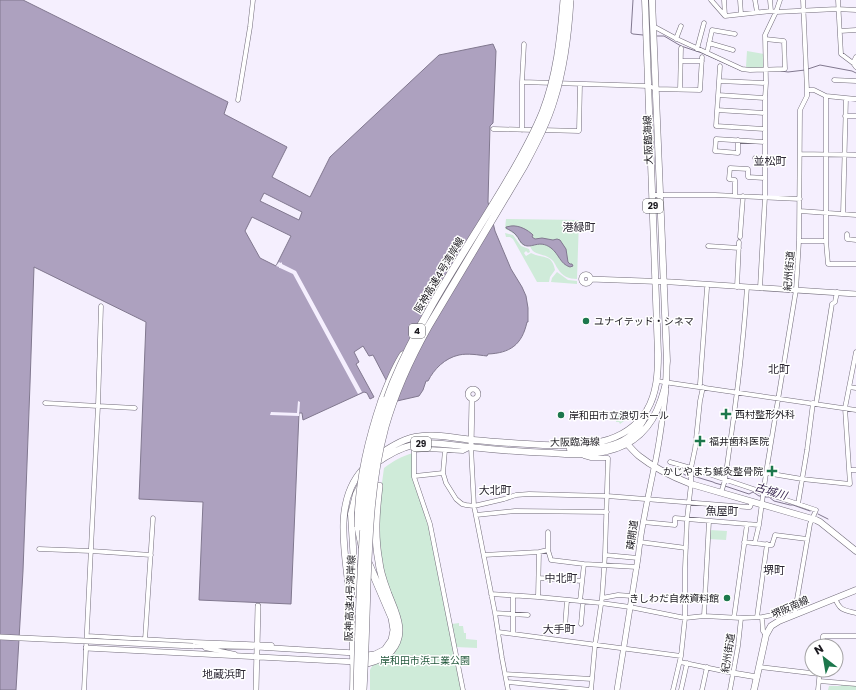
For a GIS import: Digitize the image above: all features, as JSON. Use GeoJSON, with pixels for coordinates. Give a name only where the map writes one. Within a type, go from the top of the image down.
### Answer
{"type":"FeatureCollection","features":[{"type":"Feature","properties":{"kind":"highway","name":"阪神高速4号湾岸線"},"geometry":{"type":"LineString","coordinates":[[357,690],[367,485],[378,430],[390,392],[413,338],[518,163],[536,127],[548,97],[556,66],[560,46],[564,0]]}},
{"type":"Feature","properties":{"kind":"highway","name":"阪神高速4号湾岸線"},"geometry":{"type":"LineString","coordinates":[[364,690],[368,548],[374,486],[385,427],[408,366],[428,327],[524,166],[548,116],[554,101],[566,48],[570,0]]}},
{"type":"Feature","properties":{"kind":"highway","name":"4"},"geometry":{"type":"LineString","coordinates":[[367,659],[385,650],[392,640],[394,630],[392,618],[360,541],[358,527],[359,503],[363,474],[375,421],[389,381],[398,362],[413,338]]}},
{"type":"Feature","properties":{"kind":"highway","name":"4"},"geometry":{"type":"LineString","coordinates":[[367,659],[377,660],[384,657],[394,647],[397,641],[399,627],[381,572],[376,541],[375,522],[384,444],[394,401]]}},
{"type":"Feature","properties":{"kind":"main road","name":"大阪臨海線"},"geometry":{"type":"LineString","coordinates":[[353,690],[354,662],[343,530],[345,503],[354,482],[361,472],[377,456],[404,440],[429,436],[507,444],[565,446],[593,444],[619,436],[638,421],[647,410],[657,381],[658,354],[649,86],[644,0]]}},
{"type":"Feature","properties":{"kind":"main road","name":"大阪臨海線"},"geometry":{"type":"LineString","coordinates":[[364,690],[367,659],[366,641],[354,563],[350,514],[358,489],[369,470],[380,460],[405,448],[413,445],[431,443],[535,453],[578,454],[606,452],[616,449],[643,432],[654,418],[662,399],[666,382],[667,361],[652,0]]}},
{"type":"Feature","properties":{"kind":"main road"},"geometry":{"type":"LineString","coordinates":[[565,446],[568,449],[592,449],[625,442],[640,425],[647,410]]}},
{"type":"Feature","properties":{"kind":"main road"},"geometry":{"type":"LineString","coordinates":[[625,442],[640,457],[676,478],[691,484],[723,486],[752,502],[763,497],[820,522],[856,551]]}},
{"type":"Feature","properties":{"kind":"main road","name":"堺阪南線"},"geometry":{"type":"LineString","coordinates":[[766,635],[771,626],[775,623],[856,590]]}},
{"type":"Feature","properties":{"kind":"main road"},"geometry":{"type":"LineString","coordinates":[[754,690],[766,635]]}},
{"type":"Feature","properties":{"kind":"street"},"geometry":{"type":"LineString","coordinates":[[238,100],[253,0]]}},
{"type":"Feature","properties":{"kind":"street"},"geometry":{"type":"LineString","coordinates":[[711,0],[725,16]]}},
{"type":"Feature","properties":{"kind":"street"},"geometry":{"type":"LineString","coordinates":[[724,0],[725,16]]}},
{"type":"Feature","properties":{"kind":"street"},"geometry":{"type":"LineString","coordinates":[[740,0],[741,14]]}},
{"type":"Feature","properties":{"kind":"street"},"geometry":{"type":"LineString","coordinates":[[755,0],[757,12]]}},
{"type":"Feature","properties":{"kind":"street"},"geometry":{"type":"LineString","coordinates":[[770,0],[771,11]]}},
{"type":"Feature","properties":{"kind":"street"},"geometry":{"type":"LineString","coordinates":[[760,288],[765,197],[766,83],[764,35],[776,12],[780,0]]}},
{"type":"Feature","properties":{"kind":"street","name":"紀州街道"},"geometry":{"type":"LineString","coordinates":[[755,542],[759,525],[796,290],[800,211],[800,110],[807,96],[803,0]]}},
{"type":"Feature","properties":{"kind":"street"},"geometry":{"type":"LineString","coordinates":[[838,0],[841,54],[855,64],[856,57]]}},
{"type":"Feature","properties":{"kind":"street"},"geometry":{"type":"LineString","coordinates":[[725,16],[771,11],[838,9],[856,10]]}},
{"type":"Feature","properties":{"kind":"street"},"geometry":{"type":"LineString","coordinates":[[697,49],[704,23]]}},
{"type":"Feature","properties":{"kind":"street"},"geometry":{"type":"LineString","coordinates":[[653,26],[697,49],[742,69],[785,69],[784,41],[765,39]]}},
{"type":"Feature","properties":{"kind":"street"},"geometry":{"type":"LineString","coordinates":[[676,38],[681,26]]}},
{"type":"Feature","properties":{"kind":"street"},"geometry":{"type":"LineString","coordinates":[[707,53],[712,30],[735,34]]}},
{"type":"Feature","properties":{"kind":"street"},"geometry":{"type":"LineString","coordinates":[[840,31],[856,30]]}},
{"type":"Feature","properties":{"kind":"street"},"geometry":{"type":"LineString","coordinates":[[709,43],[733,50]]}},
{"type":"Feature","properties":{"kind":"street"},"geometry":{"type":"LineString","coordinates":[[522,130],[524,44]]}},
{"type":"Feature","properties":{"kind":"street"},"geometry":{"type":"LineString","coordinates":[[680,90],[682,48]]}},
{"type":"Feature","properties":{"kind":"street"},"geometry":{"type":"LineString","coordinates":[[522,82],[649,86],[656,89],[700,90],[702,59],[681,61]]}},
{"type":"Feature","properties":{"kind":"street"},"geometry":{"type":"LineString","coordinates":[[720,66],[716,126],[765,129]]}},
{"type":"Feature","properties":{"kind":"street"},"geometry":{"type":"LineString","coordinates":[[834,80],[843,82],[850,79],[856,81]]}},
{"type":"Feature","properties":{"kind":"street"},"geometry":{"type":"LineString","coordinates":[[719,80],[766,83]]}},
{"type":"Feature","properties":{"kind":"street"},"geometry":{"type":"LineString","coordinates":[[493,129],[579,131],[580,84]]}},
{"type":"Feature","properties":{"kind":"street"},"geometry":{"type":"LineString","coordinates":[[807,90],[814,90],[826,96],[856,99]]}},
{"type":"Feature","properties":{"kind":"street"},"geometry":{"type":"LineString","coordinates":[[718,95],[765,98]]}},
{"type":"Feature","properties":{"kind":"street"},"geometry":{"type":"LineString","coordinates":[[826,96],[826,241],[828,264],[856,264]]}},
{"type":"Feature","properties":{"kind":"street"},"geometry":{"type":"LineString","coordinates":[[843,214],[846,98]]}},
{"type":"Feature","properties":{"kind":"street"},"geometry":{"type":"LineString","coordinates":[[717,110],[765,113]]}},
{"type":"Feature","properties":{"kind":"street"},"geometry":{"type":"LineString","coordinates":[[845,116],[856,116]]}},
{"type":"Feature","properties":{"kind":"street"},"geometry":{"type":"LineString","coordinates":[[738,140],[738,153],[715,151],[716,139],[738,140],[765,142]]}},
{"type":"Feature","properties":{"kind":"street"},"geometry":{"type":"LineString","coordinates":[[800,154],[856,155]]}},
{"type":"Feature","properties":{"kind":"street"},"geometry":{"type":"LineString","coordinates":[[755,158],[765,159]]}},
{"type":"Feature","properties":{"kind":"street"},"geometry":{"type":"LineString","coordinates":[[735,196],[735,180],[729,179],[730,168],[748,169],[748,177],[765,178]]}},
{"type":"Feature","properties":{"kind":"street"},"geometry":{"type":"LineString","coordinates":[[653,195],[715,195],[800,199]]}},
{"type":"Feature","properties":{"kind":"street"},"geometry":{"type":"LineString","coordinates":[[740,237],[743,196]]}},
{"type":"Feature","properties":{"kind":"street"},"geometry":{"type":"LineString","coordinates":[[800,211],[856,215]]}},
{"type":"Feature","properties":{"kind":"street"},"geometry":{"type":"LineString","coordinates":[[847,234],[847,239],[856,240]]}},
{"type":"Feature","properties":{"kind":"street"},"geometry":{"type":"LineString","coordinates":[[799,241],[826,241]]}},
{"type":"Feature","properties":{"kind":"street"},"geometry":{"type":"LineString","coordinates":[[737,287],[739,242]]}},
{"type":"Feature","properties":{"kind":"street"},"geometry":{"type":"LineString","coordinates":[[708,246],[739,248]]}},
{"type":"Feature","properties":{"kind":"street"},"geometry":{"type":"LineString","coordinates":[[590,279],[856,294]]}},
{"type":"Feature","properties":{"kind":"street"},"geometry":{"type":"LineString","coordinates":[[723,486],[737,392],[747,287]]}},
{"type":"Feature","properties":{"kind":"street"},"geometry":{"type":"LineString","coordinates":[[673,690],[681,656],[685,618],[685,568],[688,503],[700,401],[706,288]]}},
{"type":"Feature","properties":{"kind":"street"},"geometry":{"type":"LineString","coordinates":[[798,504],[832,304],[835,302],[837,292]]}},
{"type":"Feature","properties":{"kind":"street"},"geometry":{"type":"LineString","coordinates":[[84,690],[98,406],[101,306]]}},
{"type":"Feature","properties":{"kind":"street"},"geometry":{"type":"LineString","coordinates":[[766,473],[802,479],[850,484],[845,408],[849,387],[854,374],[856,352]]}},
{"type":"Feature","properties":{"kind":"street"},"geometry":{"type":"LineString","coordinates":[[657,381],[701,386],[856,410]]}},
{"type":"Feature","properties":{"kind":"street","name":"疎開道"},"geometry":{"type":"LineString","coordinates":[[617,690],[643,522],[655,467],[666,382]]}},
{"type":"Feature","properties":{"kind":"street"},"geometry":{"type":"LineString","coordinates":[[849,387],[856,388]]}},
{"type":"Feature","properties":{"kind":"street"},"geometry":{"type":"LineString","coordinates":[[472,399],[471,447],[474,506],[495,613],[508,690]]}},
{"type":"Feature","properties":{"kind":"street"},"geometry":{"type":"LineString","coordinates":[[45,403],[135,408]]}},
{"type":"Feature","properties":{"kind":"street"},"geometry":{"type":"LineString","coordinates":[[713,439],[730,441]]}},
{"type":"Feature","properties":{"kind":"street"},"geometry":{"type":"LineString","coordinates":[[463,690],[430,524],[414,477],[414,450],[428,449],[463,451],[471,447]]}},
{"type":"Feature","properties":{"kind":"street"},"geometry":{"type":"LineString","coordinates":[[444,450],[443,473],[446,483],[459,502],[466,505],[474,506],[516,495],[529,494],[607,496],[747,508],[750,507],[752,502]]}},
{"type":"Feature","properties":{"kind":"street"},"geometry":{"type":"LineString","coordinates":[[507,682],[591,690],[594,645],[602,598],[607,512],[608,458],[591,458],[578,454]]}},
{"type":"Feature","properties":{"kind":"street"},"geometry":{"type":"LineString","coordinates":[[491,594],[601,603],[685,618],[704,616],[741,618],[783,613],[793,615],[795,611],[807,539],[816,510],[798,504],[763,497],[723,486],[691,468],[670,462]]}},
{"type":"Feature","properties":{"kind":"street"},"geometry":{"type":"LineString","coordinates":[[850,470],[856,470]]}},
{"type":"Feature","properties":{"kind":"street"},"geometry":{"type":"LineString","coordinates":[[416,476],[443,473]]}},
{"type":"Feature","properties":{"kind":"street"},"geometry":{"type":"LineString","coordinates":[[476,515],[515,511],[607,512]]}},
{"type":"Feature","properties":{"kind":"street"},"geometry":{"type":"LineString","coordinates":[[145,640],[153,518]]}},
{"type":"Feature","properties":{"kind":"street"},"geometry":{"type":"LineString","coordinates":[[643,522],[675,525],[675,518],[759,525]]}},
{"type":"Feature","properties":{"kind":"street"},"geometry":{"type":"LineString","coordinates":[[704,616],[709,520]]}},
{"type":"Feature","properties":{"kind":"street"},"geometry":{"type":"LineString","coordinates":[[734,618],[747,524]]}},
{"type":"Feature","properties":{"kind":"street"},"geometry":{"type":"LineString","coordinates":[[548,532],[548,550],[551,560],[584,564],[637,567]]}},
{"type":"Feature","properties":{"kind":"street"},"geometry":{"type":"LineString","coordinates":[[744,542],[772,545],[775,535],[807,539]]}},
{"type":"Feature","properties":{"kind":"street"},"geometry":{"type":"LineString","coordinates":[[640,542],[686,548]]}},
{"type":"Feature","properties":{"kind":"street"},"geometry":{"type":"LineString","coordinates":[[757,617],[767,544]]}},
{"type":"Feature","properties":{"kind":"street"},"geometry":{"type":"LineString","coordinates":[[39,549],[151,555]]}},
{"type":"Feature","properties":{"kind":"street"},"geometry":{"type":"LineString","coordinates":[[484,555],[539,552],[548,550]]}},
{"type":"Feature","properties":{"kind":"street"},"geometry":{"type":"LineString","coordinates":[[538,597],[539,552]]}},
{"type":"Feature","properties":{"kind":"street"},"geometry":{"type":"LineString","coordinates":[[605,555],[638,558]]}},
{"type":"Feature","properties":{"kind":"street"},"geometry":{"type":"LineString","coordinates":[[581,624],[584,564]]}},
{"type":"Feature","properties":{"kind":"street"},"geometry":{"type":"LineString","coordinates":[[539,578],[582,580]]}},
{"type":"Feature","properties":{"kind":"street"},"geometry":{"type":"LineString","coordinates":[[602,598],[618,595],[632,596]]}},
{"type":"Feature","properties":{"kind":"street"},"geometry":{"type":"LineString","coordinates":[[513,596],[513,634]]}},
{"type":"Feature","properties":{"kind":"street"},"geometry":{"type":"LineString","coordinates":[[835,598],[837,604],[842,609],[856,613]]}},
{"type":"Feature","properties":{"kind":"street"},"geometry":{"type":"LineString","coordinates":[[565,627],[567,600]]}},
{"type":"Feature","properties":{"kind":"street"},"geometry":{"type":"LineString","coordinates":[[256,690],[258,606]]}},
{"type":"Feature","properties":{"kind":"street"},"geometry":{"type":"LineString","coordinates":[[495,613],[528,615]]}},
{"type":"Feature","properties":{"kind":"street"},"geometry":{"type":"LineString","coordinates":[[762,616],[763,631],[766,635]]}},
{"type":"Feature","properties":{"kind":"street","name":"紀州街道"},"geometry":{"type":"LineString","coordinates":[[730,690],[741,618]]}},
{"type":"Feature","properties":{"kind":"street"},"geometry":{"type":"LineString","coordinates":[[498,632],[681,656]]}},
{"type":"Feature","properties":{"kind":"street"},"geometry":{"type":"LineString","coordinates":[[87,636],[353,653],[367,659]]}},
{"type":"Feature","properties":{"kind":"street"},"geometry":{"type":"LineString","coordinates":[[823,638],[823,636],[856,636]]}},
{"type":"Feature","properties":{"kind":"street"},"geometry":{"type":"LineString","coordinates":[[0,637],[193,646],[257,646]]}},
{"type":"Feature","properties":{"kind":"street"},"geometry":{"type":"LineString","coordinates":[[193,646],[246,656]]}},
{"type":"Feature","properties":{"kind":"street"},"geometry":{"type":"LineString","coordinates":[[86,648],[354,662],[367,659]]}},
{"type":"Feature","properties":{"kind":"street"},"geometry":{"type":"LineString","coordinates":[[680,662],[757,677]]}},
{"type":"Feature","properties":{"kind":"street"},"geometry":{"type":"LineString","coordinates":[[681,690],[687,663]]}},
{"type":"Feature","properties":{"kind":"street"},"geometry":{"type":"LineString","coordinates":[[702,690],[707,667]]}},
{"type":"Feature","properties":{"kind":"street"},"geometry":{"type":"LineString","coordinates":[[759,667],[804,671]]}},
{"type":"Feature","properties":{"kind":"street"},"geometry":{"type":"LineString","coordinates":[[505,674],[592,679]]}},
{"type":"Feature","properties":{"kind":"street"},"geometry":{"type":"LineString","coordinates":[[818,690],[819,678]]}},
{"type":"Feature","properties":{"kind":"street"},"geometry":{"type":"LineString","coordinates":[[819,681],[856,684]]}},
{"type":"Feature","properties":{"kind":"green space"},"geometry":{"type":"Polygon","coordinates":[[[747,51],[764,54],[763,68],[746,67],[747,51]]]}},
{"type":"Feature","properties":{"kind":"green space"},"geometry":{"type":"Polygon","coordinates":[[[506,219],[579,220],[577,279],[569,278],[564,275],[551,259],[536,253],[530,246],[523,245],[514,234],[505,229],[506,219]]]}},
{"type":"Feature","properties":{"kind":"green space"},"geometry":{"type":"Polygon","coordinates":[[[505,233],[513,235],[521,246],[529,249],[530,252],[528,253],[526,251],[524,253],[526,256],[531,253],[546,257],[552,261],[555,270],[550,277],[549,282],[537,282],[513,239],[506,237],[505,233]]]}},
{"type":"Feature","properties":{"kind":"green space"},"geometry":{"type":"Polygon","coordinates":[[[557,272],[568,280],[577,281],[577,284],[551,282],[552,278],[557,272]]]}},
{"type":"Feature","properties":{"kind":"green space"},"geometry":{"type":"Polygon","coordinates":[[[625,410],[636,412],[635,414],[632,413],[620,424],[619,422],[616,422],[619,415],[625,410]]]}},
{"type":"Feature","properties":{"kind":"green space","name":"岸和田市浜工業公園"},"geometry":{"type":"Polygon","coordinates":[[[413,453],[413,477],[429,528],[462,690],[370,690],[370,670],[372,666],[384,660],[402,629],[398,610],[384,575],[378,535],[384,468],[398,459],[413,453]]]}},
{"type":"Feature","properties":{"kind":"green space"},"geometry":{"type":"Polygon","coordinates":[[[709,530],[727,531],[726,540],[708,539],[709,530]]]}},
{"type":"Feature","properties":{"kind":"green space"},"geometry":{"type":"Polygon","coordinates":[[[459,623],[459,626],[463,626],[464,633],[466,633],[466,639],[477,640],[477,648],[456,647],[452,624],[459,623]]]}},
{"type":"Feature","properties":{"kind":"green space"},"geometry":{"type":"Polygon","coordinates":[[[829,686],[856,686],[856,690],[828,690],[829,686]]]}},
{"type":"Feature","properties":{"kind":"shaded area"},"geometry":{"type":"Polygon","coordinates":[[[0,0],[23,0],[228,102],[224,114],[287,147],[272,177],[310,197],[330,157],[439,55],[493,44],[496,51],[493,123],[490,126],[488,202],[495,231],[511,269],[526,296],[528,322],[522,337],[509,350],[488,354],[487,356],[466,354],[454,356],[445,361],[433,372],[428,381],[426,381],[419,396],[397,401],[373,355],[369,356],[363,346],[354,352],[359,362],[356,364],[374,397],[370,399],[367,393],[364,392],[303,420],[302,413],[299,413],[291,604],[199,600],[203,502],[139,499],[146,322],[34,267],[23,571],[16,690],[0,690],[0,0]],[[264,193],[260,201],[299,220],[302,212],[264,193]],[[252,217],[245,231],[260,258],[276,266],[291,236],[252,217]]]}},
{"type":"Feature","properties":{"kind":"shaded area"},"geometry":{"type":"Polygon","coordinates":[[[517,226],[526,230],[533,235],[532,237],[535,239],[542,238],[560,240],[566,249],[568,262],[573,266],[570,267],[564,264],[554,250],[547,245],[539,244],[527,246],[523,244],[513,232],[506,228],[517,226]]]}},
{"type":"Feature","properties":{"kind":"pier"},"geometry":{"type":"Polygon","coordinates":[[[279,262],[282,262],[282,264],[296,271],[362,392],[358,394],[293,274],[276,266],[279,262]]]}},
{"type":"Feature","properties":{"kind":"pier"},"geometry":{"type":"Polygon","coordinates":[[[298,401],[300,402],[299,416],[270,415],[271,412],[297,413],[298,401]]]}},
{"type":"Feature","properties":{"kind":"waterway"},"geometry":{"type":"LineString","coordinates":[[633,0],[631,33],[643,35]]}},
{"type":"Feature","properties":{"kind":"waterway"},"geometry":{"type":"LineString","coordinates":[[656,36],[664,36],[681,46],[702,53],[740,70]]}},
{"type":"Feature","properties":{"kind":"waterway"},"geometry":{"type":"LineString","coordinates":[[808,69],[820,65],[856,73]]}},
{"type":"Feature","properties":{"kind":"waterway"},"geometry":{"type":"LineString","coordinates":[[781,71],[788,72],[805,70]]}},
{"type":"Feature","properties":{"kind":"waterway","name":"古城川"},"geometry":{"type":"LineString","coordinates":[[681,472],[685,475],[690,475]]}},
{"type":"Feature","properties":{"kind":"waterway","name":"古城川"},"geometry":{"type":"LineString","coordinates":[[693,476],[722,485]]}},
{"type":"Feature","properties":{"kind":"waterway","name":"古城川"},"geometry":{"type":"LineString","coordinates":[[725,486],[749,494],[753,492],[759,496],[762,496]]}},
{"type":"Feature","properties":{"kind":"waterway","name":"古城川"},"geometry":{"type":"LineString","coordinates":[[765,497],[810,511]]}},
{"type":"Feature","properties":{"kind":"waterway","name":"古城川"},"geometry":{"type":"LineString","coordinates":[[818,514],[828,519]]}},
{"type":"Feature","properties":{"kind":"place","name":"ユナイテッド・シネマ"},"geometry":{"type":"Point","coordinates":[586,321]}},
{"type":"Feature","properties":{"kind":"place","name":"西村整形外科"},"geometry":{"type":"Point","coordinates":[726,414]}},
{"type":"Feature","properties":{"kind":"place","name":"岸和田市立浪切ホール"},"geometry":{"type":"Point","coordinates":[561,415]}},
{"type":"Feature","properties":{"kind":"place","name":"福井歯科医院"},"geometry":{"type":"Point","coordinates":[700,441]}},
{"type":"Feature","properties":{"kind":"place","name":"かじやまち鍼灸整骨院"},"geometry":{"type":"Point","coordinates":[772,471]}},
{"type":"Feature","properties":{"kind":"place","name":"きしわだ自然資料館"},"geometry":{"type":"Point","coordinates":[727,598]}},
{"type":"Feature","properties":{"kind":"district","name":"並松町"},"geometry":{"type":"Point","coordinates":[770,161]}},
{"type":"Feature","properties":{"kind":"district","name":"港緑町"},"geometry":{"type":"Point","coordinates":[579,227]}},
{"type":"Feature","properties":{"kind":"district","name":"北町"},"geometry":{"type":"Point","coordinates":[779,369]}},
{"type":"Feature","properties":{"kind":"district","name":"大北町"},"geometry":{"type":"Point","coordinates":[495,490]}},
{"type":"Feature","properties":{"kind":"district","name":"魚屋町"},"geometry":{"type":"Point","coordinates":[722,511]}},
{"type":"Feature","properties":{"kind":"district","name":"堺町"},"geometry":{"type":"Point","coordinates":[774,570]}},
{"type":"Feature","properties":{"kind":"district","name":"中北町"},"geometry":{"type":"Point","coordinates":[561,578]}},
{"type":"Feature","properties":{"kind":"district","name":"大手町"},"geometry":{"type":"Point","coordinates":[559,629]}},
{"type":"Feature","properties":{"kind":"district","name":"地蔵浜町"},"geometry":{"type":"Point","coordinates":[224,674]}}]}
